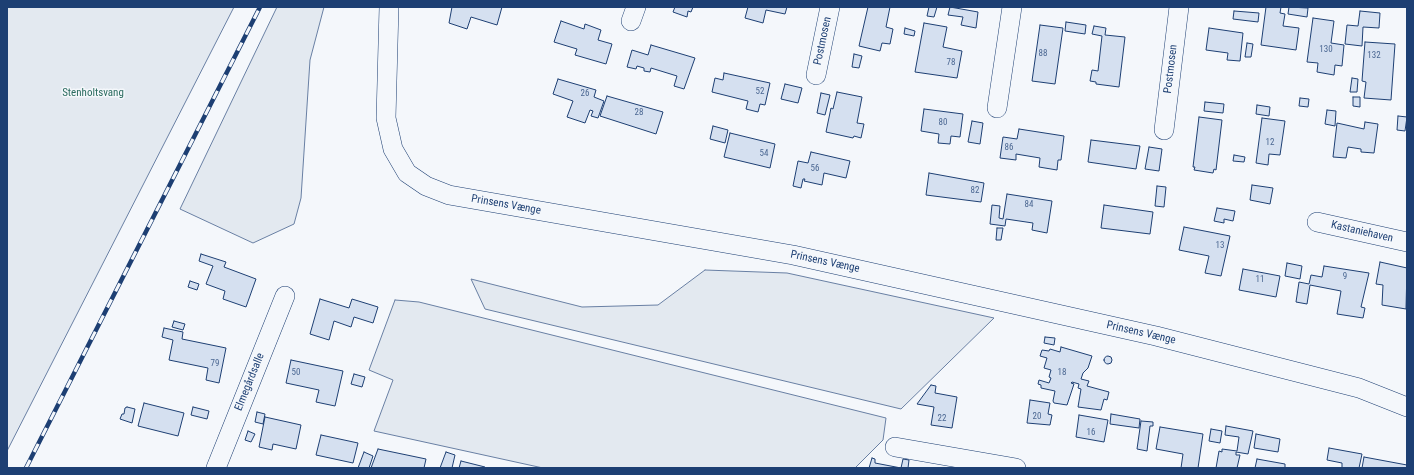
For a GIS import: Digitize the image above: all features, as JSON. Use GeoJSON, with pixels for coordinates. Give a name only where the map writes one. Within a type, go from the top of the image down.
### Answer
{"type":"FeatureCollection","features":[{"type":"Feature","properties":{"kind":"street","name":"Prinsens Vænge"},"geometry":{"type":"LineString","coordinates":[[389,7],[386,118],[393,149],[407,173],[426,186],[449,195],[786,253],[1156,336],[1359,388],[1407,407]]}},
{"type":"Feature","properties":{"kind":"street","name":"Postmosen"},"geometry":{"type":"LineString","coordinates":[[816,75],[830,7]]}},
{"type":"Feature","properties":{"kind":"street"},"geometry":{"type":"LineString","coordinates":[[997,108],[1012,7]]}},
{"type":"Feature","properties":{"kind":"street","name":"Postmosen"},"geometry":{"type":"LineString","coordinates":[[1164,130],[1179,7]]}},
{"type":"Feature","properties":{"kind":"street","name":"Kastaniehaven"},"geometry":{"type":"LineString","coordinates":[[1317,222],[1407,242]]}},
{"type":"Feature","properties":{"kind":"street","name":"Elmegårdsalle"},"geometry":{"type":"LineString","coordinates":[[216,468],[285,296]]}},
{"type":"Feature","properties":{"kind":"street"},"geometry":{"type":"LineString","coordinates":[[896,447],[1016,468]]}},
{"type":"Feature","properties":{"kind":"green space","name":"Stenholtsvang"},"geometry":{"type":"Polygon","coordinates":[[[7,7],[234,7],[7,451],[7,7]]]}},
{"type":"Feature","properties":{"kind":"green space"},"geometry":{"type":"Polygon","coordinates":[[[277,7],[324,7],[310,60],[301,198],[294,224],[253,243],[180,209],[277,7]]]}},
{"type":"Feature","properties":{"kind":"green space"},"geometry":{"type":"Polygon","coordinates":[[[705,270],[787,273],[994,318],[901,409],[485,309],[471,279],[582,307],[658,305],[705,270]]]}},
{"type":"Feature","properties":{"kind":"green space"},"geometry":{"type":"Polygon","coordinates":[[[395,300],[419,302],[886,418],[883,440],[855,468],[543,468],[374,431],[393,380],[369,370],[395,300]]]}},
{"type":"Feature","properties":{"kind":"building"},"geometry":{"type":"Polygon","coordinates":[[[452,7],[502,7],[497,25],[471,17],[467,29],[449,23],[452,7]]]}},
{"type":"Feature","properties":{"kind":"building"},"geometry":{"type":"Polygon","coordinates":[[[675,7],[693,7],[691,12],[688,11],[687,17],[673,12],[675,7]]]}},
{"type":"Feature","properties":{"kind":"building"},"geometry":{"type":"Polygon","coordinates":[[[748,7],[787,7],[785,14],[766,10],[763,23],[745,18],[748,7]]]}},
{"type":"Feature","properties":{"kind":"building"},"geometry":{"type":"Polygon","coordinates":[[[868,7],[890,7],[886,27],[893,29],[890,44],[882,43],[880,51],[859,46],[868,7]]]}},
{"type":"Feature","properties":{"kind":"building"},"geometry":{"type":"Polygon","coordinates":[[[929,7],[937,7],[934,17],[927,16],[929,7]]]}},
{"type":"Feature","properties":{"kind":"building"},"geometry":{"type":"Polygon","coordinates":[[[950,7],[978,12],[976,28],[961,25],[963,17],[948,15],[950,7]]]}},
{"type":"Feature","properties":{"kind":"building"},"geometry":{"type":"Polygon","coordinates":[[[1266,7],[1281,7],[1280,13],[1285,14],[1283,26],[1299,28],[1296,50],[1261,45],[1266,7]]]}},
{"type":"Feature","properties":{"kind":"building"},"geometry":{"type":"Polygon","coordinates":[[[1289,7],[1308,8],[1307,17],[1288,14],[1289,7]]]}},
{"type":"Feature","properties":{"kind":"building"},"geometry":{"type":"Polygon","coordinates":[[[1234,11],[1259,13],[1258,22],[1233,19],[1234,11]]]}},
{"type":"Feature","properties":{"kind":"building"},"geometry":{"type":"Polygon","coordinates":[[[1360,11],[1380,13],[1379,28],[1363,27],[1362,46],[1345,44],[1347,25],[1358,26],[1360,11]]]}},
{"type":"Feature","properties":{"kind":"building"},"geometry":{"type":"Polygon","coordinates":[[[1313,18],[1334,21],[1331,43],[1344,45],[1342,66],[1335,65],[1334,75],[1317,72],[1318,63],[1307,62],[1313,18]]]}},
{"type":"Feature","properties":{"kind":"building"},"geometry":{"type":"Polygon","coordinates":[[[561,21],[584,29],[585,24],[601,30],[598,40],[612,44],[606,64],[575,55],[577,49],[554,42],[561,21]]]}},
{"type":"Feature","properties":{"kind":"building"},"geometry":{"type":"Polygon","coordinates":[[[1066,22],[1086,25],[1085,34],[1065,31],[1066,22]]]}},
{"type":"Feature","properties":{"kind":"building"},"geometry":{"type":"Polygon","coordinates":[[[924,23],[947,27],[943,47],[962,51],[957,78],[915,72],[924,23]]]}},
{"type":"Feature","properties":{"kind":"building"},"geometry":{"type":"Polygon","coordinates":[[[1040,25],[1063,28],[1055,84],[1032,81],[1040,25]]]}},
{"type":"Feature","properties":{"kind":"building"},"geometry":{"type":"Polygon","coordinates":[[[1094,26],[1106,28],[1105,35],[1125,37],[1119,87],[1096,84],[1096,82],[1090,81],[1092,70],[1098,71],[1102,36],[1092,34],[1094,26]]]}},
{"type":"Feature","properties":{"kind":"building"},"geometry":{"type":"Polygon","coordinates":[[[905,28],[915,31],[914,36],[904,34],[905,28]]]}},
{"type":"Feature","properties":{"kind":"building"},"geometry":{"type":"Polygon","coordinates":[[[1209,28],[1243,33],[1240,61],[1227,60],[1228,53],[1206,50],[1209,28]]]}},
{"type":"Feature","properties":{"kind":"building"},"geometry":{"type":"Polygon","coordinates":[[[1365,42],[1395,44],[1391,100],[1364,98],[1366,82],[1362,81],[1365,42]]]}},
{"type":"Feature","properties":{"kind":"building"},"geometry":{"type":"Polygon","coordinates":[[[1247,43],[1253,44],[1251,57],[1245,57],[1247,43]]]}},
{"type":"Feature","properties":{"kind":"building"},"geometry":{"type":"Polygon","coordinates":[[[651,45],[695,58],[684,89],[674,86],[677,76],[651,68],[650,72],[644,71],[644,68],[637,66],[636,69],[627,67],[632,50],[648,55],[651,45]]]}},
{"type":"Feature","properties":{"kind":"building"},"geometry":{"type":"Polygon","coordinates":[[[854,54],[862,56],[859,68],[852,67],[854,54]]]}},
{"type":"Feature","properties":{"kind":"building"},"geometry":{"type":"Polygon","coordinates":[[[724,73],[770,83],[765,105],[760,104],[758,112],[746,109],[748,101],[712,92],[715,78],[723,80],[724,73]]]}},
{"type":"Feature","properties":{"kind":"building"},"geometry":{"type":"Polygon","coordinates":[[[1352,78],[1358,79],[1357,92],[1350,92],[1352,78]]]}},
{"type":"Feature","properties":{"kind":"building"},"geometry":{"type":"Polygon","coordinates":[[[558,79],[596,90],[594,97],[604,101],[598,118],[591,116],[593,111],[590,110],[585,123],[567,117],[573,101],[553,94],[558,79]]]}},
{"type":"Feature","properties":{"kind":"building"},"geometry":{"type":"Polygon","coordinates":[[[785,84],[802,88],[798,103],[781,99],[785,84]]]}},
{"type":"Feature","properties":{"kind":"building"},"geometry":{"type":"Polygon","coordinates":[[[837,92],[862,97],[857,123],[864,124],[861,138],[854,136],[853,138],[826,132],[831,108],[833,109],[837,92]]]}},
{"type":"Feature","properties":{"kind":"building"},"geometry":{"type":"Polygon","coordinates":[[[821,93],[830,95],[825,115],[817,113],[821,93]]]}},
{"type":"Feature","properties":{"kind":"building"},"geometry":{"type":"Polygon","coordinates":[[[607,96],[663,112],[656,134],[600,116],[607,96]]]}},
{"type":"Feature","properties":{"kind":"building"},"geometry":{"type":"Polygon","coordinates":[[[1353,97],[1360,97],[1360,107],[1353,106],[1353,97]]]}},
{"type":"Feature","properties":{"kind":"building"},"geometry":{"type":"Polygon","coordinates":[[[1300,98],[1309,99],[1308,107],[1299,106],[1300,98]]]}},
{"type":"Feature","properties":{"kind":"building"},"geometry":{"type":"Polygon","coordinates":[[[1205,102],[1224,104],[1223,113],[1204,111],[1205,102]]]}},
{"type":"Feature","properties":{"kind":"building"},"geometry":{"type":"Polygon","coordinates":[[[1257,105],[1270,107],[1269,116],[1256,114],[1257,105]]]}},
{"type":"Feature","properties":{"kind":"building"},"geometry":{"type":"Polygon","coordinates":[[[924,109],[963,114],[960,137],[951,136],[950,144],[938,143],[939,134],[921,131],[924,109]]]}},
{"type":"Feature","properties":{"kind":"building"},"geometry":{"type":"Polygon","coordinates":[[[1327,110],[1336,111],[1335,126],[1325,124],[1327,110]]]}},
{"type":"Feature","properties":{"kind":"building"},"geometry":{"type":"Polygon","coordinates":[[[1398,116],[1407,117],[1405,131],[1397,130],[1398,116]]]}},
{"type":"Feature","properties":{"kind":"building"},"geometry":{"type":"Polygon","coordinates":[[[1199,117],[1222,120],[1216,170],[1214,169],[1213,173],[1194,170],[1195,167],[1193,167],[1199,117]]]}},
{"type":"Feature","properties":{"kind":"building"},"geometry":{"type":"Polygon","coordinates":[[[1262,118],[1285,121],[1280,155],[1269,154],[1268,165],[1256,163],[1262,118]]]}},
{"type":"Feature","properties":{"kind":"building"},"geometry":{"type":"Polygon","coordinates":[[[972,121],[983,123],[980,144],[968,142],[972,121]]]}},
{"type":"Feature","properties":{"kind":"building"},"geometry":{"type":"Polygon","coordinates":[[[1365,122],[1378,124],[1374,153],[1361,152],[1361,149],[1348,147],[1346,158],[1333,157],[1337,123],[1364,129],[1365,122]]]}},
{"type":"Feature","properties":{"kind":"building"},"geometry":{"type":"Polygon","coordinates":[[[713,126],[728,130],[725,143],[710,139],[713,126]]]}},
{"type":"Feature","properties":{"kind":"building"},"geometry":{"type":"Polygon","coordinates":[[[1019,129],[1064,136],[1061,160],[1058,160],[1057,170],[1039,167],[1040,158],[1016,154],[1016,160],[1000,158],[1003,137],[1017,139],[1019,129]]]}},
{"type":"Feature","properties":{"kind":"building"},"geometry":{"type":"Polygon","coordinates":[[[730,133],[775,144],[770,168],[724,157],[730,133]]]}},
{"type":"Feature","properties":{"kind":"building"},"geometry":{"type":"Polygon","coordinates":[[[1091,140],[1140,146],[1136,169],[1088,162],[1091,140]]]}},
{"type":"Feature","properties":{"kind":"building"},"geometry":{"type":"Polygon","coordinates":[[[1149,147],[1162,149],[1159,171],[1145,169],[1149,147]]]}},
{"type":"Feature","properties":{"kind":"building"},"geometry":{"type":"Polygon","coordinates":[[[811,152],[850,161],[846,178],[824,173],[822,185],[804,181],[805,179],[803,179],[801,188],[793,186],[798,161],[808,163],[811,152]]]}},
{"type":"Feature","properties":{"kind":"building"},"geometry":{"type":"Polygon","coordinates":[[[1234,155],[1245,157],[1244,162],[1233,161],[1234,155]]]}},
{"type":"Feature","properties":{"kind":"building"},"geometry":{"type":"Polygon","coordinates":[[[929,173],[984,183],[981,202],[926,195],[929,173]]]}},
{"type":"Feature","properties":{"kind":"building"},"geometry":{"type":"Polygon","coordinates":[[[1252,185],[1273,188],[1270,204],[1250,200],[1252,185]]]}},
{"type":"Feature","properties":{"kind":"building"},"geometry":{"type":"Polygon","coordinates":[[[1157,186],[1166,187],[1164,207],[1155,206],[1157,186]]]}},
{"type":"Feature","properties":{"kind":"building"},"geometry":{"type":"Polygon","coordinates":[[[1007,194],[1052,201],[1047,233],[1032,230],[1033,223],[1006,219],[1005,226],[990,224],[992,205],[1000,206],[999,218],[1003,219],[1007,194]]]}},
{"type":"Feature","properties":{"kind":"building"},"geometry":{"type":"Polygon","coordinates":[[[1104,205],[1153,212],[1150,234],[1101,228],[1104,205]]]}},
{"type":"Feature","properties":{"kind":"building"},"geometry":{"type":"Polygon","coordinates":[[[1217,208],[1235,211],[1233,221],[1224,219],[1224,223],[1214,221],[1217,208]]]}},
{"type":"Feature","properties":{"kind":"building"},"geometry":{"type":"Polygon","coordinates":[[[1184,227],[1230,236],[1221,276],[1205,273],[1209,256],[1179,250],[1184,227]]]}},
{"type":"Feature","properties":{"kind":"building"},"geometry":{"type":"Polygon","coordinates":[[[997,228],[1003,228],[1001,240],[996,240],[997,228]]]}},
{"type":"Feature","properties":{"kind":"building"},"geometry":{"type":"Polygon","coordinates":[[[201,254],[226,262],[224,267],[256,279],[246,307],[223,299],[225,291],[206,284],[213,266],[199,261],[201,254]]]}},
{"type":"Feature","properties":{"kind":"building"},"geometry":{"type":"Polygon","coordinates":[[[1380,262],[1407,268],[1406,309],[1382,305],[1383,285],[1376,284],[1380,262]]]}},
{"type":"Feature","properties":{"kind":"building"},"geometry":{"type":"Polygon","coordinates":[[[1287,263],[1302,266],[1300,279],[1285,276],[1287,263]]]}},
{"type":"Feature","properties":{"kind":"building"},"geometry":{"type":"Polygon","coordinates":[[[1324,266],[1369,273],[1361,307],[1365,308],[1363,318],[1337,314],[1341,291],[1310,285],[1307,304],[1296,302],[1299,282],[1309,284],[1311,275],[1322,277],[1324,266]]]}},
{"type":"Feature","properties":{"kind":"building"},"geometry":{"type":"Polygon","coordinates":[[[1243,269],[1280,276],[1276,297],[1239,290],[1243,269]]]}},
{"type":"Feature","properties":{"kind":"building"},"geometry":{"type":"Polygon","coordinates":[[[190,281],[199,284],[197,290],[188,287],[190,281]]]}},
{"type":"Feature","properties":{"kind":"building"},"geometry":{"type":"Polygon","coordinates":[[[320,299],[349,308],[352,299],[378,307],[373,323],[354,317],[351,327],[334,321],[329,340],[310,334],[320,299]]]}},
{"type":"Feature","properties":{"kind":"building"},"geometry":{"type":"Polygon","coordinates":[[[174,321],[185,324],[183,330],[172,327],[174,321]]]}},
{"type":"Feature","properties":{"kind":"building"},"geometry":{"type":"Polygon","coordinates":[[[164,328],[183,332],[182,339],[226,348],[219,383],[206,380],[208,368],[169,360],[173,340],[162,337],[164,328]]]}},
{"type":"Feature","properties":{"kind":"building"},"geometry":{"type":"Polygon","coordinates":[[[1045,337],[1055,338],[1054,345],[1044,343],[1045,337]]]}},
{"type":"Feature","properties":{"kind":"building"},"geometry":{"type":"Polygon","coordinates":[[[1061,347],[1092,356],[1088,368],[1083,373],[1081,379],[1089,381],[1087,386],[1109,392],[1107,400],[1104,399],[1101,410],[1078,407],[1081,389],[1078,388],[1079,384],[1071,383],[1074,384],[1067,405],[1054,403],[1055,391],[1041,388],[1041,385],[1038,384],[1039,380],[1049,383],[1051,378],[1049,377],[1051,370],[1044,368],[1047,358],[1040,356],[1042,350],[1049,351],[1050,349],[1060,352],[1061,347]]]}},
{"type":"Feature","properties":{"kind":"building"},"geometry":{"type":"Polygon","coordinates":[[[1106,356],[1110,356],[1112,360],[1110,364],[1106,364],[1104,362],[1104,358],[1106,356]]]}},
{"type":"Feature","properties":{"kind":"building"},"geometry":{"type":"Polygon","coordinates":[[[291,360],[343,371],[335,406],[316,402],[319,390],[286,383],[291,360]]]}},
{"type":"Feature","properties":{"kind":"building"},"geometry":{"type":"Polygon","coordinates":[[[354,374],[365,377],[362,387],[351,384],[354,374]]]}},
{"type":"Feature","properties":{"kind":"building"},"geometry":{"type":"Polygon","coordinates":[[[931,385],[936,386],[935,393],[957,397],[952,428],[931,425],[934,407],[917,404],[931,385]]]}},
{"type":"Feature","properties":{"kind":"building"},"geometry":{"type":"Polygon","coordinates":[[[1030,400],[1050,403],[1048,414],[1052,415],[1050,425],[1027,423],[1030,400]]]}},
{"type":"Feature","properties":{"kind":"building"},"geometry":{"type":"Polygon","coordinates":[[[144,403],[184,413],[178,436],[138,426],[144,403]]]}},
{"type":"Feature","properties":{"kind":"building"},"geometry":{"type":"Polygon","coordinates":[[[193,407],[209,411],[207,419],[191,415],[193,407]]]}},
{"type":"Feature","properties":{"kind":"building"},"geometry":{"type":"Polygon","coordinates":[[[125,408],[135,409],[132,423],[120,419],[122,414],[124,414],[125,408]]]}},
{"type":"Feature","properties":{"kind":"building"},"geometry":{"type":"Polygon","coordinates":[[[257,412],[265,414],[263,424],[255,422],[257,412]]]}},
{"type":"Feature","properties":{"kind":"building"},"geometry":{"type":"Polygon","coordinates":[[[1111,414],[1140,419],[1139,428],[1110,424],[1111,414]]]}},
{"type":"Feature","properties":{"kind":"building"},"geometry":{"type":"Polygon","coordinates":[[[1079,415],[1108,420],[1104,442],[1076,437],[1079,415]]]}},
{"type":"Feature","properties":{"kind":"building"},"geometry":{"type":"Polygon","coordinates":[[[265,417],[301,425],[296,449],[273,444],[272,450],[259,447],[265,417]]]}},
{"type":"Feature","properties":{"kind":"building"},"geometry":{"type":"Polygon","coordinates":[[[1141,421],[1153,422],[1153,426],[1150,426],[1147,451],[1137,449],[1141,421]]]}},
{"type":"Feature","properties":{"kind":"building"},"geometry":{"type":"Polygon","coordinates":[[[1226,426],[1253,431],[1248,454],[1236,452],[1236,455],[1240,455],[1237,468],[1216,468],[1219,451],[1222,452],[1222,449],[1237,451],[1239,437],[1225,435],[1226,426]]]}},
{"type":"Feature","properties":{"kind":"building"},"geometry":{"type":"Polygon","coordinates":[[[1160,427],[1203,434],[1198,468],[1181,468],[1183,454],[1156,449],[1160,427]]]}},
{"type":"Feature","properties":{"kind":"building"},"geometry":{"type":"Polygon","coordinates":[[[1211,429],[1222,431],[1220,443],[1209,441],[1211,429]]]}},
{"type":"Feature","properties":{"kind":"building"},"geometry":{"type":"Polygon","coordinates":[[[248,431],[255,434],[251,442],[245,440],[248,431]]]}},
{"type":"Feature","properties":{"kind":"building"},"geometry":{"type":"Polygon","coordinates":[[[1256,434],[1280,439],[1278,452],[1254,448],[1256,434]]]}},
{"type":"Feature","properties":{"kind":"building"},"geometry":{"type":"Polygon","coordinates":[[[321,435],[358,443],[353,463],[316,455],[321,435]]]}},
{"type":"Feature","properties":{"kind":"building"},"geometry":{"type":"Polygon","coordinates":[[[1329,448],[1362,454],[1359,468],[1342,468],[1342,463],[1327,460],[1329,448]]]}},
{"type":"Feature","properties":{"kind":"building"},"geometry":{"type":"Polygon","coordinates":[[[378,449],[426,459],[424,468],[371,468],[378,449]]]}},
{"type":"Feature","properties":{"kind":"building"},"geometry":{"type":"Polygon","coordinates":[[[364,452],[373,456],[369,468],[358,468],[364,452]]]}},
{"type":"Feature","properties":{"kind":"building"},"geometry":{"type":"Polygon","coordinates":[[[446,452],[455,455],[452,468],[440,468],[446,452]]]}},
{"type":"Feature","properties":{"kind":"building"},"geometry":{"type":"Polygon","coordinates":[[[1364,457],[1407,465],[1407,468],[1362,468],[1364,457]]]}},
{"type":"Feature","properties":{"kind":"building"},"geometry":{"type":"Polygon","coordinates":[[[872,458],[875,459],[875,463],[901,468],[869,468],[872,458]]]}},
{"type":"Feature","properties":{"kind":"building"},"geometry":{"type":"Polygon","coordinates":[[[903,459],[909,460],[908,468],[901,468],[903,459]]]}},
{"type":"Feature","properties":{"kind":"building"},"geometry":{"type":"Polygon","coordinates":[[[1257,459],[1285,464],[1285,468],[1255,468],[1257,459]]]}},
{"type":"Feature","properties":{"kind":"building"},"geometry":{"type":"Polygon","coordinates":[[[461,461],[485,467],[459,468],[461,461]]]}},
{"type":"Feature","properties":{"kind":"railway"},"geometry":{"type":"LineString","coordinates":[[26,468],[260,7]]}}]}
